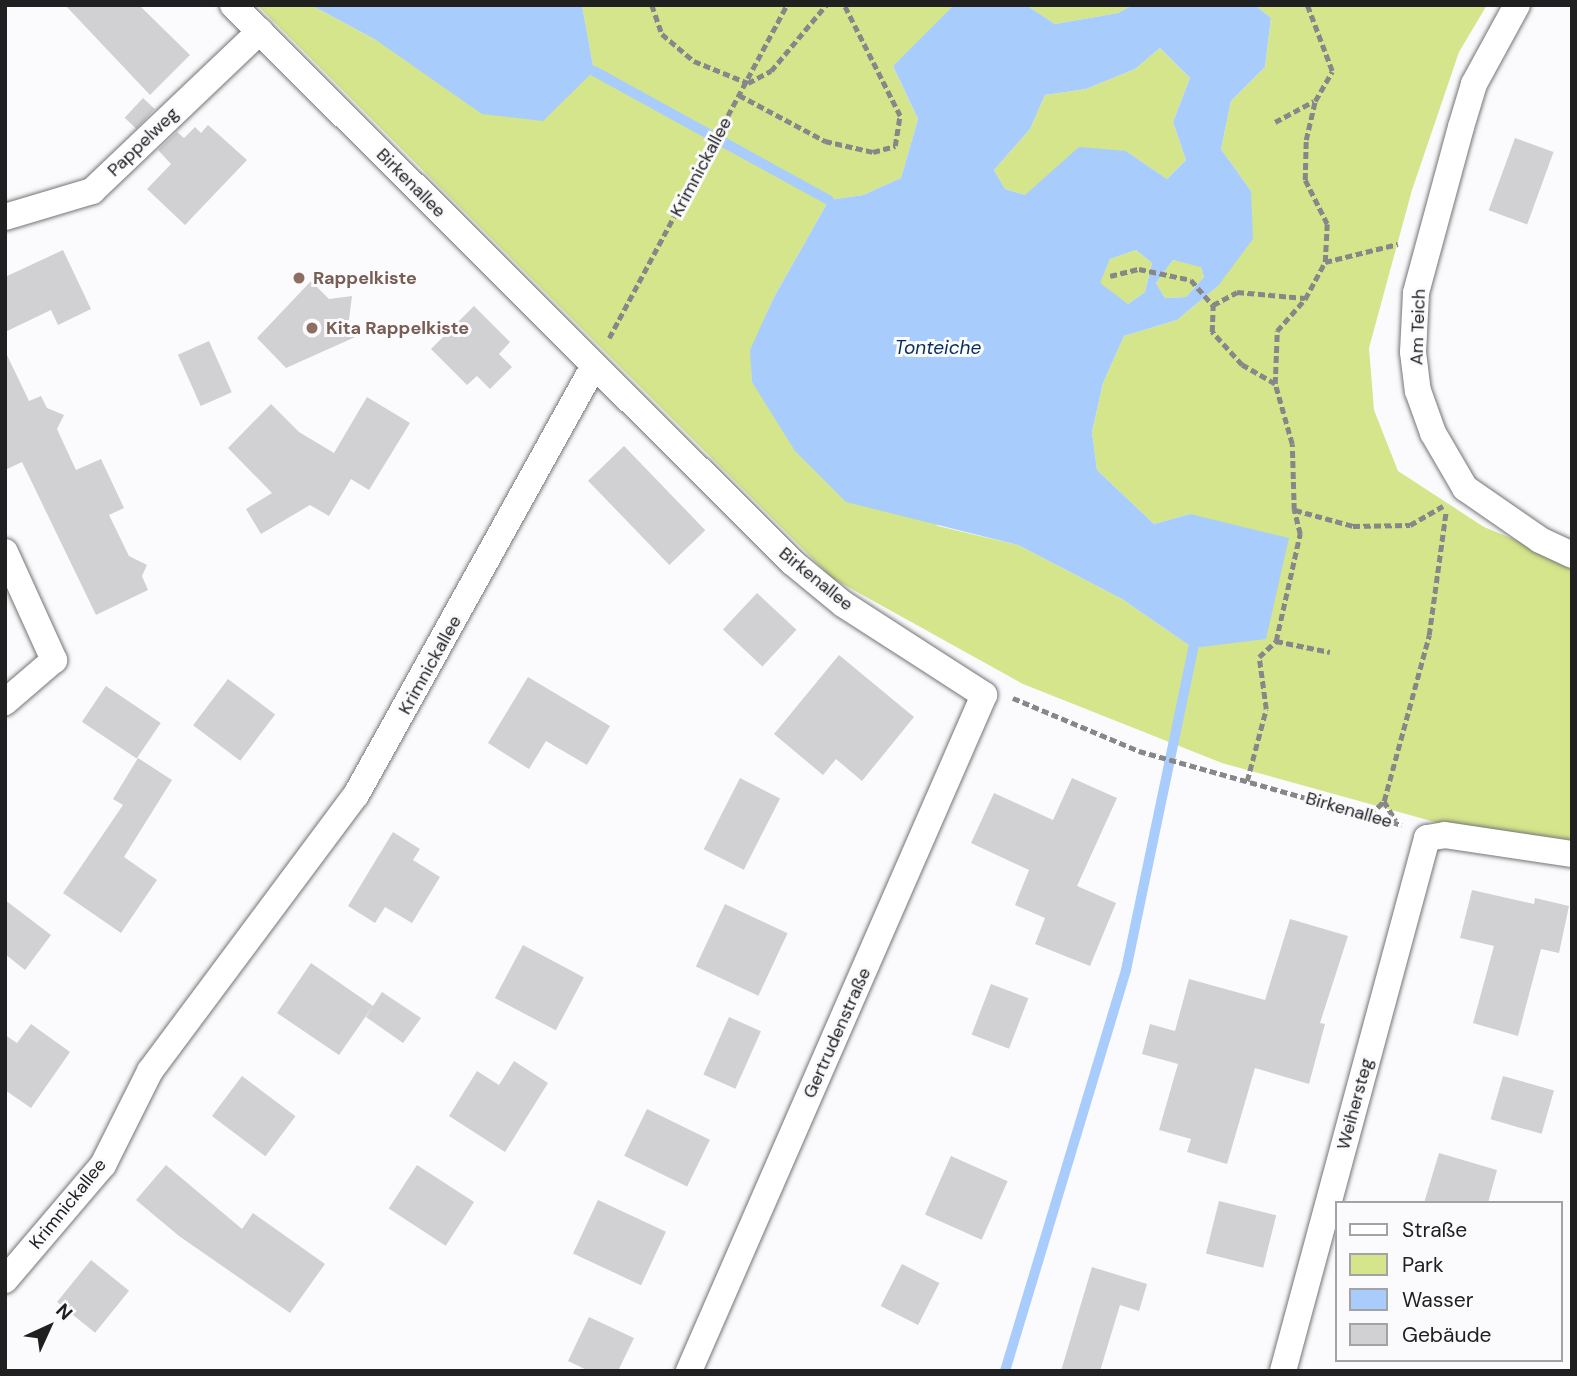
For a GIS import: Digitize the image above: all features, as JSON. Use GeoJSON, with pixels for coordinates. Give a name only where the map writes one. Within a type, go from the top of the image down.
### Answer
{"type":"FeatureCollection","features":[{"type":"Feature","properties":{"kind":"street","name":"Birkenallee"},"geometry":{"type":"LineString","coordinates":[[233,5],[593,367],[792,562],[843,604],[984,695]]}},
{"type":"Feature","properties":{"kind":"street","name":"Am Teich"},"geometry":{"type":"LineString","coordinates":[[1517,5],[1474,83],[1416,293],[1413,352],[1418,391],[1433,433],[1465,488],[1540,540],[1572,555]]}},
{"type":"Feature","properties":{"kind":"street","name":"Pappelweg"},"geometry":{"type":"LineString","coordinates":[[5,217],[92,191],[260,31]]}},
{"type":"Feature","properties":{"kind":"street","name":"Krimnickallee"},"geometry":{"type":"LineString","coordinates":[[5,1280],[103,1165],[150,1071],[356,795],[593,367]]}},
{"type":"Feature","properties":{"kind":"street"},"geometry":{"type":"LineString","coordinates":[[5,552],[54,660],[5,702]]}},
{"type":"Feature","properties":{"kind":"street","name":"Gertrudenstraße"},"geometry":{"type":"LineString","coordinates":[[690,1371],[984,695]]}},
{"type":"Feature","properties":{"kind":"street"},"geometry":{"type":"LineString","coordinates":[[1427,838],[1445,835],[1572,854]]}},
{"type":"Feature","properties":{"kind":"street","name":"Weihersteg"},"geometry":{"type":"LineString","coordinates":[[1283,1371],[1427,838]]}},
{"type":"Feature","properties":{"kind":"path"},"geometry":{"type":"LineString","coordinates":[[652,5],[662,34],[694,61],[748,83],[771,71],[825,5]]}},
{"type":"Feature","properties":{"kind":"path","name":"Krimnickallee"},"geometry":{"type":"LineString","coordinates":[[593,367],[701,171],[787,5]]}},
{"type":"Feature","properties":{"kind":"path"},"geometry":{"type":"LineString","coordinates":[[739,95],[825,141],[873,152],[895,146],[900,116],[844,5]]}},
{"type":"Feature","properties":{"kind":"path"},"geometry":{"type":"LineString","coordinates":[[1247,781],[1266,709],[1259,657],[1276,641],[1300,534],[1294,510],[1292,444],[1275,384],[1277,331],[1306,299],[1325,262],[1326,224],[1305,180],[1306,140],[1315,101],[1332,71],[1307,5]]}},
{"type":"Feature","properties":{"kind":"path"},"geometry":{"type":"LineString","coordinates":[[1275,122],[1315,101]]}},
{"type":"Feature","properties":{"kind":"path"},"geometry":{"type":"LineString","coordinates":[[1325,262],[1432,235]]}},
{"type":"Feature","properties":{"kind":"path"},"geometry":{"type":"LineString","coordinates":[[1110,276],[1139,269],[1164,277],[1191,280],[1213,305],[1212,332],[1242,365],[1275,384]]}},
{"type":"Feature","properties":{"kind":"path"},"geometry":{"type":"LineString","coordinates":[[1213,305],[1237,292],[1306,299]]}},
{"type":"Feature","properties":{"kind":"path"},"geometry":{"type":"LineString","coordinates":[[1294,510],[1353,526],[1410,525],[1447,503],[1429,635],[1384,801],[1370,815]]}},
{"type":"Feature","properties":{"kind":"path"},"geometry":{"type":"LineString","coordinates":[[1276,641],[1330,652]]}},
{"type":"Feature","properties":{"kind":"path","name":"Birkenallee"},"geometry":{"type":"LineString","coordinates":[[984,695],[1016,698],[1139,751],[1396,822],[1427,838]]}},
{"type":"Feature","properties":{"kind":"path"},"geometry":{"type":"LineString","coordinates":[[1384,801],[1396,822]]}},
{"type":"Feature","properties":{"kind":"green space"},"geometry":{"type":"Polygon","coordinates":[[[257,5],[311,5],[376,40],[594,71],[582,5],[958,5],[893,66],[918,119],[901,178],[863,195],[829,200],[774,297],[751,350],[752,382],[938,526],[1018,545],[1122,599],[1193,648],[1190,514],[1154,524],[1097,470],[1092,432],[1103,383],[1124,336],[1177,320],[1218,286],[1251,191],[1221,149],[1231,101],[1265,67],[1271,18],[1255,5],[1487,5],[1459,52],[1412,190],[1369,348],[1374,410],[1398,471],[1484,527],[1572,563],[1572,840],[1442,824],[1222,763],[1023,684],[832,578],[257,5]]]}},
{"type":"Feature","properties":{"kind":"green space"},"geometry":{"type":"Polygon","coordinates":[[[1026,5],[1133,5],[1118,13],[1055,24],[1026,5]]]}},
{"type":"Feature","properties":{"kind":"green space"},"geometry":{"type":"Polygon","coordinates":[[[1160,48],[1190,78],[1173,122],[1186,160],[1167,179],[1126,151],[1025,195],[1005,189],[994,170],[1030,129],[1045,95],[1086,89],[1135,69],[1160,48]]]}},
{"type":"Feature","properties":{"kind":"green space"},"geometry":{"type":"Polygon","coordinates":[[[1136,250],[1152,263],[1145,292],[1128,304],[1099,284],[1110,259],[1136,250]]]}},
{"type":"Feature","properties":{"kind":"green space"},"geometry":{"type":"Polygon","coordinates":[[[1173,260],[1201,266],[1204,277],[1186,297],[1165,298],[1156,283],[1173,260]]]}},
{"type":"Feature","properties":{"kind":"water"},"geometry":{"type":"Polygon","coordinates":[[[311,5],[582,5],[594,71],[543,121],[482,114],[376,40],[311,5]]]}},
{"type":"Feature","properties":{"kind":"water","name":"Tonteiche"},"geometry":{"type":"Polygon","coordinates":[[[1026,5],[1055,24],[1118,13],[1133,5],[1255,5],[1271,18],[1265,67],[1231,101],[1221,149],[1251,191],[1253,239],[1218,286],[1177,320],[1124,336],[1103,383],[1092,432],[1097,470],[1154,524],[1190,514],[1289,538],[1266,639],[1193,648],[1122,599],[1018,545],[846,502],[795,451],[752,382],[750,350],[774,297],[829,200],[863,195],[901,178],[918,119],[893,66],[953,6],[1026,5]],[[1160,48],[1135,69],[1086,89],[1045,95],[1030,129],[994,170],[1005,189],[1025,195],[1079,147],[1126,151],[1167,179],[1186,160],[1173,122],[1190,78],[1160,48]],[[1136,250],[1110,259],[1100,283],[1128,304],[1145,292],[1152,263],[1136,250]],[[1173,260],[1156,283],[1165,298],[1186,297],[1204,277],[1201,267],[1173,260]]]}},
{"type":"Feature","properties":{"kind":"building"},"geometry":{"type":"Polygon","coordinates":[[[65,5],[139,5],[190,55],[150,95],[65,5]]]}},
{"type":"Feature","properties":{"kind":"building"},"geometry":{"type":"Polygon","coordinates":[[[143,98],[155,109],[136,129],[125,118],[143,98]]]}},
{"type":"Feature","properties":{"kind":"building"},"geometry":{"type":"Polygon","coordinates":[[[208,125],[247,160],[185,225],[147,189],[171,164],[158,150],[177,132],[184,138],[195,127],[201,133],[208,125]]]}},
{"type":"Feature","properties":{"kind":"building"},"geometry":{"type":"Polygon","coordinates":[[[1515,138],[1554,152],[1527,224],[1489,210],[1515,138]]]}},
{"type":"Feature","properties":{"kind":"building"},"geometry":{"type":"Polygon","coordinates":[[[63,250],[91,309],[58,325],[51,310],[5,332],[5,277],[63,250]]]}},
{"type":"Feature","properties":{"kind":"building","name":"Kita Rappelkiste"},"geometry":{"type":"Polygon","coordinates":[[[311,281],[329,299],[352,296],[349,320],[362,334],[286,368],[257,338],[311,281]]]}},
{"type":"Feature","properties":{"kind":"building"},"geometry":{"type":"Polygon","coordinates":[[[474,306],[510,342],[499,354],[512,367],[490,389],[477,376],[467,385],[431,349],[474,306]]]}},
{"type":"Feature","properties":{"kind":"building"},"geometry":{"type":"Polygon","coordinates":[[[209,341],[232,392],[201,406],[178,355],[209,341]]]}},
{"type":"Feature","properties":{"kind":"building"},"geometry":{"type":"Polygon","coordinates":[[[5,351],[29,401],[41,396],[47,408],[64,415],[57,429],[76,470],[101,459],[124,508],[109,515],[129,556],[147,565],[142,576],[148,590],[96,615],[22,462],[5,470],[5,351]]]}},
{"type":"Feature","properties":{"kind":"building"},"geometry":{"type":"Polygon","coordinates":[[[367,397],[410,423],[369,490],[351,479],[329,516],[310,505],[261,534],[246,509],[272,493],[228,448],[271,404],[299,432],[334,453],[367,397]]]}},
{"type":"Feature","properties":{"kind":"building"},"geometry":{"type":"Polygon","coordinates":[[[624,446],[705,530],[669,565],[588,481],[624,446]]]}},
{"type":"Feature","properties":{"kind":"building"},"geometry":{"type":"Polygon","coordinates":[[[757,593],[796,630],[762,666],[723,630],[757,593]]]}},
{"type":"Feature","properties":{"kind":"building"},"geometry":{"type":"Polygon","coordinates":[[[839,655],[914,717],[862,781],[836,759],[823,775],[774,734],[839,655]]]}},
{"type":"Feature","properties":{"kind":"building"},"geometry":{"type":"Polygon","coordinates":[[[528,677],[610,726],[587,765],[546,741],[529,769],[488,743],[528,677]]]}},
{"type":"Feature","properties":{"kind":"building"},"geometry":{"type":"Polygon","coordinates":[[[228,679],[275,715],[240,761],[193,725],[228,679]]]}},
{"type":"Feature","properties":{"kind":"building"},"geometry":{"type":"Polygon","coordinates":[[[106,686],[161,723],[137,759],[82,722],[106,686]]]}},
{"type":"Feature","properties":{"kind":"building"},"geometry":{"type":"Polygon","coordinates":[[[138,758],[172,780],[124,857],[157,880],[121,933],[63,893],[123,805],[113,799],[138,758]]]}},
{"type":"Feature","properties":{"kind":"building"},"geometry":{"type":"Polygon","coordinates":[[[740,778],[780,798],[744,870],[704,849],[740,778]]]}},
{"type":"Feature","properties":{"kind":"building"},"geometry":{"type":"Polygon","coordinates":[[[1072,778],[1117,798],[1077,886],[1116,903],[1090,966],[1035,944],[1045,918],[1015,905],[1029,870],[971,843],[994,793],[1053,820],[1072,778]]]}},
{"type":"Feature","properties":{"kind":"building"},"geometry":{"type":"Polygon","coordinates":[[[393,832],[420,849],[413,860],[440,877],[412,923],[385,907],[375,923],[348,906],[393,832]]]}},
{"type":"Feature","properties":{"kind":"building"},"geometry":{"type":"Polygon","coordinates":[[[1472,890],[1534,904],[1535,898],[1569,906],[1559,953],[1541,949],[1518,1036],[1473,1023],[1494,946],[1460,938],[1472,890]]]}},
{"type":"Feature","properties":{"kind":"building"},"geometry":{"type":"Polygon","coordinates":[[[5,900],[51,935],[25,970],[5,954],[5,900]]]}},
{"type":"Feature","properties":{"kind":"building"},"geometry":{"type":"Polygon","coordinates":[[[725,904],[788,933],[758,996],[696,967],[725,904]]]}},
{"type":"Feature","properties":{"kind":"building"},"geometry":{"type":"Polygon","coordinates":[[[1290,919],[1348,936],[1320,1023],[1325,1024],[1309,1084],[1255,1068],[1227,1164],[1187,1152],[1191,1139],[1159,1130],[1178,1064],[1142,1054],[1150,1024],[1175,1031],[1189,979],[1265,1000],[1290,919]]]}},
{"type":"Feature","properties":{"kind":"building"},"geometry":{"type":"Polygon","coordinates":[[[523,945],[584,977],[556,1030],[495,998],[523,945]]]}},
{"type":"Feature","properties":{"kind":"building"},"geometry":{"type":"Polygon","coordinates":[[[311,963],[373,1006],[339,1055],[277,1013],[311,963]]]}},
{"type":"Feature","properties":{"kind":"building"},"geometry":{"type":"Polygon","coordinates":[[[991,984],[1028,998],[1009,1049],[972,1034],[991,984]]]}},
{"type":"Feature","properties":{"kind":"building"},"geometry":{"type":"Polygon","coordinates":[[[382,992],[421,1018],[403,1043],[366,1017],[382,992]]]}},
{"type":"Feature","properties":{"kind":"building"},"geometry":{"type":"Polygon","coordinates":[[[729,1017],[761,1031],[735,1089],[703,1075],[729,1017]]]}},
{"type":"Feature","properties":{"kind":"building"},"geometry":{"type":"Polygon","coordinates":[[[31,1024],[70,1052],[31,1108],[5,1090],[5,1035],[17,1043],[31,1024]]]}},
{"type":"Feature","properties":{"kind":"building"},"geometry":{"type":"Polygon","coordinates":[[[514,1061],[548,1083],[505,1152],[449,1116],[477,1071],[499,1085],[514,1061]]]}},
{"type":"Feature","properties":{"kind":"building"},"geometry":{"type":"Polygon","coordinates":[[[242,1076],[296,1116],[265,1156],[212,1116],[242,1076]]]}},
{"type":"Feature","properties":{"kind":"building"},"geometry":{"type":"Polygon","coordinates":[[[1503,1076],[1554,1091],[1542,1134],[1491,1119],[1503,1076]]]}},
{"type":"Feature","properties":{"kind":"building"},"geometry":{"type":"Polygon","coordinates":[[[647,1109],[710,1140],[687,1186],[624,1156],[647,1109]]]}},
{"type":"Feature","properties":{"kind":"building"},"geometry":{"type":"Polygon","coordinates":[[[1439,1153],[1497,1170],[1489,1201],[1425,1201],[1439,1153]]]}},
{"type":"Feature","properties":{"kind":"building"},"geometry":{"type":"Polygon","coordinates":[[[951,1156],[1008,1181],[982,1240],[925,1214],[951,1156]]]}},
{"type":"Feature","properties":{"kind":"building"},"geometry":{"type":"Polygon","coordinates":[[[166,1165],[242,1229],[253,1213],[325,1264],[290,1313],[179,1236],[136,1200],[166,1165]]]}},
{"type":"Feature","properties":{"kind":"building"},"geometry":{"type":"Polygon","coordinates":[[[417,1165],[474,1202],[446,1246],[389,1209],[417,1165]]]}},
{"type":"Feature","properties":{"kind":"building"},"geometry":{"type":"Polygon","coordinates":[[[598,1200],[666,1232],[641,1285],[573,1253],[598,1200]]]}},
{"type":"Feature","properties":{"kind":"building"},"geometry":{"type":"Polygon","coordinates":[[[1219,1201],[1276,1215],[1263,1268],[1206,1253],[1219,1201]]]}},
{"type":"Feature","properties":{"kind":"building"},"geometry":{"type":"Polygon","coordinates":[[[91,1260],[129,1291],[95,1333],[57,1302],[91,1260]]]}},
{"type":"Feature","properties":{"kind":"building"},"geometry":{"type":"Polygon","coordinates":[[[902,1264],[939,1283],[918,1325],[881,1306],[902,1264]]]}},
{"type":"Feature","properties":{"kind":"building"},"geometry":{"type":"Polygon","coordinates":[[[1092,1267],[1147,1284],[1139,1311],[1120,1305],[1100,1371],[1061,1371],[1092,1267]]]}},
{"type":"Feature","properties":{"kind":"building"},"geometry":{"type":"Polygon","coordinates":[[[589,1317],[634,1338],[618,1371],[589,1371],[568,1361],[589,1317]]]}},
{"type":"Feature","properties":{"kind":"waterway"},"geometry":{"type":"LineString","coordinates":[[594,71],[829,200]]}},
{"type":"Feature","properties":{"kind":"waterway"},"geometry":{"type":"LineString","coordinates":[[1005,1371],[1126,970],[1193,648]]}},
{"type":"Feature","properties":{"kind":"place","name":"Rappelkiste"},"geometry":{"type":"Point","coordinates":[299,278]}},
{"type":"Feature","properties":{"kind":"place","name":"Kita Rappelkiste"},"geometry":{"type":"Point","coordinates":[312,328]}}]}
